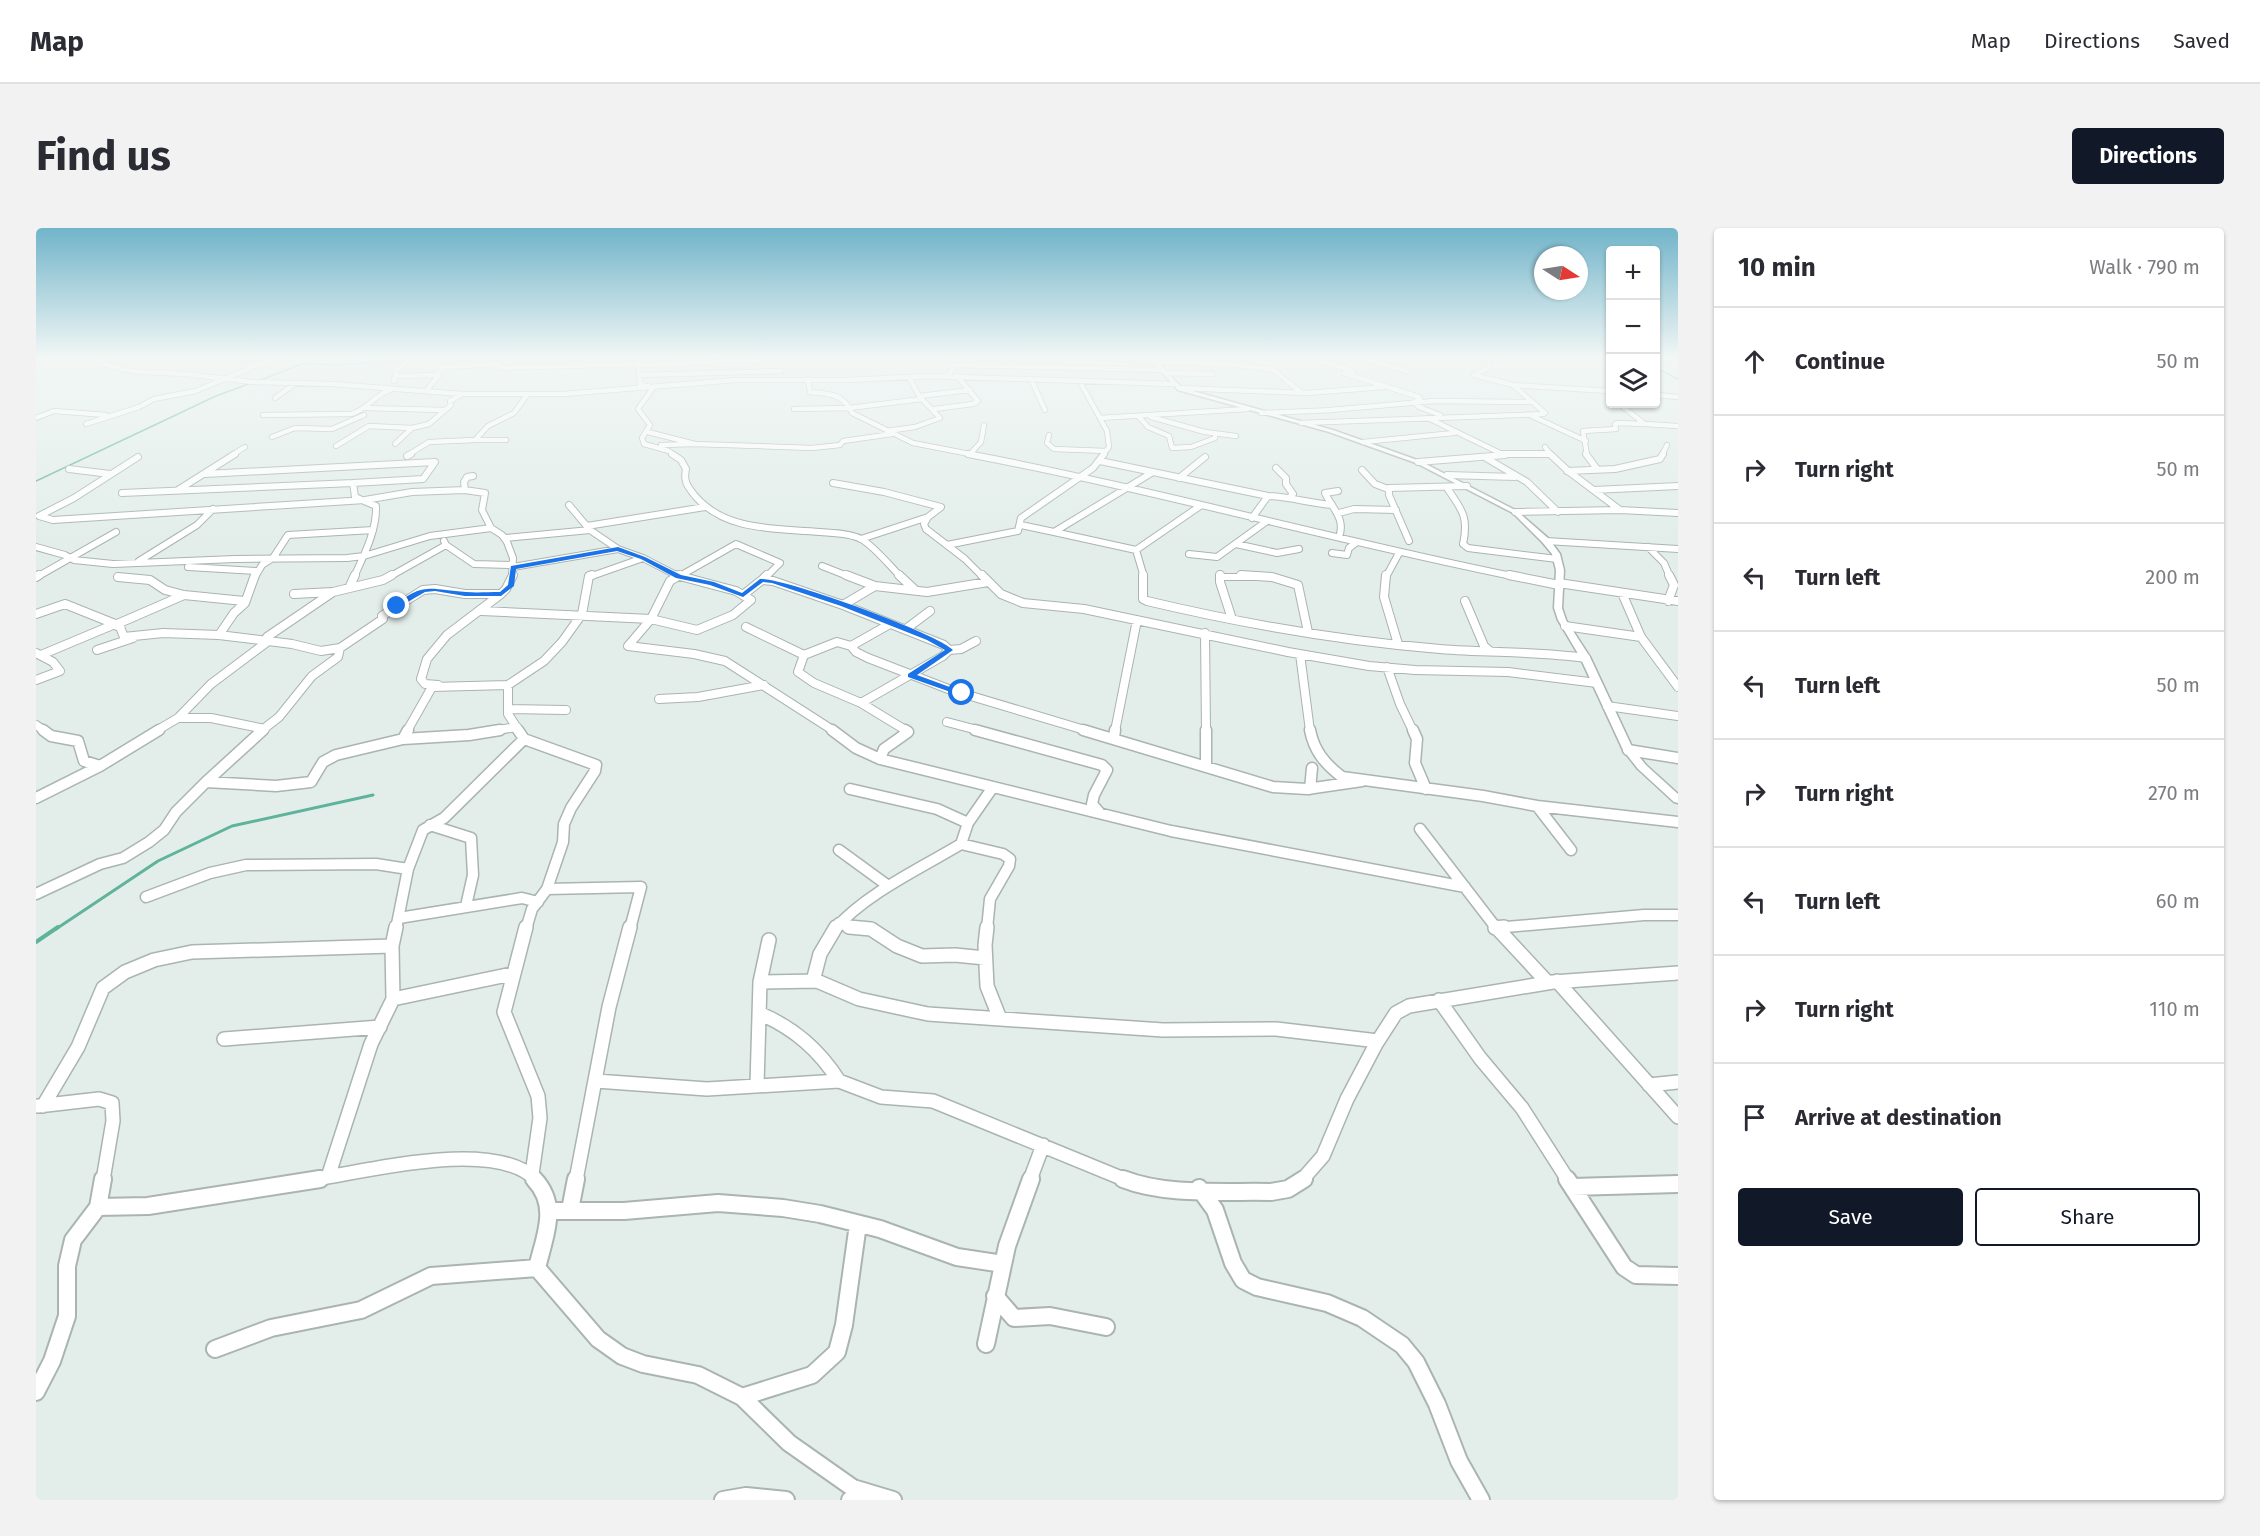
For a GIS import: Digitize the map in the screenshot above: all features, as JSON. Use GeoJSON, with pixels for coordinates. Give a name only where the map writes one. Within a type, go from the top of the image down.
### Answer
{"type":"FeatureCollection","features":[{"type":"Feature","properties":{"kind":"street"},"geometry":{"type":"LineString","coordinates":[[86,424],[101,418]]}},
{"type":"Feature","properties":{"kind":"street"},"geometry":{"type":"LineString","coordinates":[[272,436],[295,429],[332,429],[356,418]]}},
{"type":"Feature","properties":{"kind":"street"},"geometry":{"type":"LineString","coordinates":[[336,446],[369,426],[412,428],[429,424],[435,418]]}},
{"type":"Feature","properties":{"kind":"street"},"geometry":{"type":"LineString","coordinates":[[475,440],[489,426],[504,418]]}},
{"type":"Feature","properties":{"kind":"street"},"geometry":{"type":"LineString","coordinates":[[645,418],[650,425],[648,432],[642,438],[644,444],[669,450],[681,460],[686,469],[684,479],[688,489],[705,507],[748,526],[835,533],[861,539],[914,589]]}},
{"type":"Feature","properties":{"kind":"street"},"geometry":{"type":"LineString","coordinates":[[863,418],[913,443],[1082,478],[1400,553],[1559,584],[1678,602]]}},
{"type":"Feature","properties":{"kind":"street"},"geometry":{"type":"LineString","coordinates":[[650,445],[773,445],[812,448],[840,445],[843,441],[934,422],[939,418]]}},
{"type":"Feature","properties":{"kind":"street"},"geometry":{"type":"LineString","coordinates":[[946,545],[1018,531],[1021,525],[1019,522],[1024,515],[1044,500],[1082,478],[1100,461],[1109,447],[1108,434],[1100,418]]}},
{"type":"Feature","properties":{"kind":"street"},"geometry":{"type":"LineString","coordinates":[[1140,418],[1148,427],[1169,436],[1172,448],[1191,447],[1215,438],[1215,434]]}},
{"type":"Feature","properties":{"kind":"street"},"geometry":{"type":"LineString","coordinates":[[1157,418],[1215,434],[1236,436]]}},
{"type":"Feature","properties":{"kind":"street"},"geometry":{"type":"LineString","coordinates":[[1282,418],[1363,442],[1418,462],[1515,512],[1546,541],[1557,559],[1560,570],[1558,608],[1565,626],[1586,658],[1628,750],[1642,767],[1678,800]]}},
{"type":"Feature","properties":{"kind":"street"},"geometry":{"type":"LineString","coordinates":[[1355,418],[1360,420]]}},
{"type":"Feature","properties":{"kind":"street"},"geometry":{"type":"LineString","coordinates":[[1301,423],[1397,418]]}},
{"type":"Feature","properties":{"kind":"street"},"geometry":{"type":"LineString","coordinates":[[1431,418],[1504,454]]}},
{"type":"Feature","properties":{"kind":"street"},"geometry":{"type":"LineString","coordinates":[[1536,418],[1586,441]]}},
{"type":"Feature","properties":{"kind":"street"},"geometry":{"type":"LineString","coordinates":[[1638,418],[1646,424]]}},
{"type":"Feature","properties":{"kind":"street"},"geometry":{"type":"LineString","coordinates":[[1597,470],[1586,453],[1583,431],[1616,429],[1614,424],[1617,423],[1678,426]]}},
{"type":"Feature","properties":{"kind":"street"},"geometry":{"type":"LineString","coordinates":[[970,454],[981,442],[984,425]]}},
{"type":"Feature","properties":{"kind":"street"},"geometry":{"type":"LineString","coordinates":[[394,444],[412,428]]}},
{"type":"Feature","properties":{"kind":"street"},"geometry":{"type":"LineString","coordinates":[[648,432],[695,444]]}},
{"type":"Feature","properties":{"kind":"street"},"geometry":{"type":"LineString","coordinates":[[1363,442],[1457,432]]}},
{"type":"Feature","properties":{"kind":"street"},"geometry":{"type":"LineString","coordinates":[[1049,435],[1047,443],[1054,449],[1106,451]]}},
{"type":"Feature","properties":{"kind":"street"},"geometry":{"type":"LineString","coordinates":[[408,456],[429,442],[506,440]]}},
{"type":"Feature","properties":{"kind":"street"},"geometry":{"type":"LineString","coordinates":[[1567,471],[1631,466],[1660,459],[1667,445]]}},
{"type":"Feature","properties":{"kind":"street"},"geometry":{"type":"LineString","coordinates":[[177,490],[245,447]]}},
{"type":"Feature","properties":{"kind":"street"},"geometry":{"type":"LineString","coordinates":[[1545,447],[1548,454],[1567,471],[1620,510]]}},
{"type":"Feature","properties":{"kind":"street"},"geometry":{"type":"LineString","coordinates":[[1418,462],[1504,454],[1548,454]]}},
{"type":"Feature","properties":{"kind":"street"},"geometry":{"type":"LineString","coordinates":[[138,457],[74,498],[39,516],[53,520],[74,519],[365,500],[412,492],[465,490],[484,493],[480,507],[491,528],[505,538],[513,566],[511,586],[447,635],[427,660],[421,679],[425,684],[508,685],[544,661],[562,642],[582,615],[589,576],[643,558]]}},
{"type":"Feature","properties":{"kind":"street"},"geometry":{"type":"LineString","coordinates":[[1179,478],[1205,457]]}},
{"type":"Feature","properties":{"kind":"street"},"geometry":{"type":"LineString","coordinates":[[1486,457],[1543,496],[1558,512]]}},
{"type":"Feature","properties":{"kind":"street"},"geometry":{"type":"LineString","coordinates":[[1100,461],[1268,496],[1290,497],[1338,509],[1395,510]]}},
{"type":"Feature","properties":{"kind":"street"},"geometry":{"type":"LineString","coordinates":[[122,493],[423,479],[435,462],[204,474]]}},
{"type":"Feature","properties":{"kind":"street"},"geometry":{"type":"LineString","coordinates":[[1276,468],[1286,478],[1286,484],[1293,494],[1290,497]]}},
{"type":"Feature","properties":{"kind":"street"},"geometry":{"type":"LineString","coordinates":[[69,469],[111,474]]}},
{"type":"Feature","properties":{"kind":"street"},"geometry":{"type":"LineString","coordinates":[[1362,470],[1375,484],[1388,489],[1392,487],[1467,486]]}},
{"type":"Feature","properties":{"kind":"street"},"geometry":{"type":"LineString","coordinates":[[1054,532],[1153,472]]}},
{"type":"Feature","properties":{"kind":"street"},"geometry":{"type":"LineString","coordinates":[[465,490],[464,482],[467,477],[473,476]]}},
{"type":"Feature","properties":{"kind":"street"},"geometry":{"type":"LineString","coordinates":[[1446,476],[1518,478]]}},
{"type":"Feature","properties":{"kind":"street"},"geometry":{"type":"LineString","coordinates":[[350,586],[364,556],[377,511],[376,506],[356,497],[356,486],[353,483]]}},
{"type":"Feature","properties":{"kind":"street"},"geometry":{"type":"LineString","coordinates":[[833,483],[884,492],[941,507],[928,518],[924,524],[926,529],[1001,594],[1023,603],[1084,609],[1300,654],[1388,667],[1508,672],[1597,683]]}},
{"type":"Feature","properties":{"kind":"street"},"geometry":{"type":"LineString","coordinates":[[1594,490],[1642,490],[1678,486]]}},
{"type":"Feature","properties":{"kind":"street"},"geometry":{"type":"LineString","coordinates":[[1448,488],[1464,512],[1467,527],[1463,544],[1468,548],[1557,559]]}},
{"type":"Feature","properties":{"kind":"street"},"geometry":{"type":"LineString","coordinates":[[1388,489],[1409,541]]}},
{"type":"Feature","properties":{"kind":"street"},"geometry":{"type":"LineString","coordinates":[[1338,491],[1325,493],[1338,509],[1343,528],[1339,537]]}},
{"type":"Feature","properties":{"kind":"street"},"geometry":{"type":"LineString","coordinates":[[1252,518],[1268,496]]}},
{"type":"Feature","properties":{"kind":"street"},"geometry":{"type":"LineString","coordinates":[[481,611],[651,619],[697,630],[733,615],[749,604],[751,600],[743,595],[712,584],[678,576],[643,558],[618,549],[589,528],[568,505]]}},
{"type":"Feature","properties":{"kind":"street"},"geometry":{"type":"LineString","coordinates":[[1136,550],[1200,506]]}},
{"type":"Feature","properties":{"kind":"street"},"geometry":{"type":"LineString","coordinates":[[505,538],[589,528],[705,507]]}},
{"type":"Feature","properties":{"kind":"street"},"geometry":{"type":"LineString","coordinates":[[139,561],[149,552],[194,527],[213,509]]}},
{"type":"Feature","properties":{"kind":"street"},"geometry":{"type":"LineString","coordinates":[[1515,512],[1620,510],[1678,513]]}},
{"type":"Feature","properties":{"kind":"street"},"geometry":{"type":"LineString","coordinates":[[861,539],[928,518]]}},
{"type":"Feature","properties":{"kind":"street"},"geometry":{"type":"LineString","coordinates":[[1189,554],[1216,557],[1267,520]]}},
{"type":"Feature","properties":{"kind":"street"},"geometry":{"type":"LineString","coordinates":[[1021,525],[1136,550]]}},
{"type":"Feature","properties":{"kind":"street"},"geometry":{"type":"LineString","coordinates":[[36,548],[71,558],[102,563],[364,556],[414,540],[491,528]]}},
{"type":"Feature","properties":{"kind":"street"},"geometry":{"type":"LineString","coordinates":[[219,635],[234,613],[245,603],[257,571],[273,558],[288,535],[373,530]]}},
{"type":"Feature","properties":{"kind":"street"},"geometry":{"type":"LineString","coordinates":[[36,577],[116,532]]}},
{"type":"Feature","properties":{"kind":"street"},"geometry":{"type":"LineString","coordinates":[[441,535],[446,546],[474,564],[513,566],[618,549]]}},
{"type":"Feature","properties":{"kind":"street"},"geometry":{"type":"LineString","coordinates":[[1546,541],[1678,549]]}},
{"type":"Feature","properties":{"kind":"street"},"geometry":{"type":"LineString","coordinates":[[1332,553],[1347,555],[1349,548],[1357,542]]}},
{"type":"Feature","properties":{"kind":"street"},"geometry":{"type":"LineString","coordinates":[[743,595],[780,563],[736,544],[670,581],[651,619],[628,646],[694,654],[725,661],[856,748],[880,759],[1171,831],[1465,887]]}},
{"type":"Feature","properties":{"kind":"street"},"geometry":{"type":"LineString","coordinates":[[1236,544],[1277,553],[1299,549]]}},
{"type":"Feature","properties":{"kind":"street"},"geometry":{"type":"LineString","coordinates":[[36,798],[100,766],[178,718],[211,684],[267,642],[267,638],[333,592],[350,586],[383,580],[446,546]]}},
{"type":"Feature","properties":{"kind":"street"},"geometry":{"type":"LineString","coordinates":[[1648,547],[1664,563],[1674,585],[1668,601]]}},
{"type":"Feature","properties":{"kind":"street"},"geometry":{"type":"LineString","coordinates":[[1136,550],[1144,578],[1143,599],[1201,614],[1308,632],[1447,650],[1556,652],[1586,658]]}},
{"type":"Feature","properties":{"kind":"street"},"geometry":{"type":"LineString","coordinates":[[1398,644],[1384,598],[1383,580],[1392,562],[1400,553]]}},
{"type":"Feature","properties":{"kind":"street"},"geometry":{"type":"LineString","coordinates":[[1208,557],[1219,577],[1232,618]]}},
{"type":"Feature","properties":{"kind":"street"},"geometry":{"type":"LineString","coordinates":[[161,563],[171,566],[257,571]]}},
{"type":"Feature","properties":{"kind":"street"},"geometry":{"type":"LineString","coordinates":[[822,566],[875,586],[927,592],[988,582]]}},
{"type":"Feature","properties":{"kind":"street"},"geometry":{"type":"LineString","coordinates":[[118,577],[150,580],[165,590],[184,595],[244,601]]}},
{"type":"Feature","properties":{"kind":"street"},"geometry":{"type":"LineString","coordinates":[[1219,577],[1261,577],[1296,583],[1304,606],[1308,632]]}},
{"type":"Feature","properties":{"kind":"street"},"geometry":{"type":"LineString","coordinates":[[762,580],[773,581],[843,604],[945,645],[949,650]]}},
{"type":"Feature","properties":{"kind":"street"},"geometry":{"type":"LineString","coordinates":[[843,604],[875,586]]}},
{"type":"Feature","properties":{"kind":"street"},"geometry":{"type":"LineString","coordinates":[[36,614],[65,604],[115,624],[120,627],[124,637],[163,633],[219,635],[292,644],[321,651],[340,648],[383,619],[382,616],[423,590],[435,589],[465,594],[501,594]]}},
{"type":"Feature","properties":{"kind":"street"},"geometry":{"type":"LineString","coordinates":[[294,594],[333,592]]}},
{"type":"Feature","properties":{"kind":"street"},"geometry":{"type":"LineString","coordinates":[[1622,593],[1641,637],[1678,687]]}},
{"type":"Feature","properties":{"kind":"street"},"geometry":{"type":"LineString","coordinates":[[38,654],[184,595]]}},
{"type":"Feature","properties":{"kind":"street"},"geometry":{"type":"LineString","coordinates":[[1465,601],[1484,646],[1490,651]]}},
{"type":"Feature","properties":{"kind":"street"},"geometry":{"type":"LineString","coordinates":[[906,629],[930,611]]}},
{"type":"Feature","properties":{"kind":"street"},"geometry":{"type":"LineString","coordinates":[[1193,618],[1201,614]]}},
{"type":"Feature","properties":{"kind":"street"},"geometry":{"type":"LineString","coordinates":[[1114,738],[1126,663],[1137,620]]}},
{"type":"Feature","properties":{"kind":"street"},"geometry":{"type":"LineString","coordinates":[[851,646],[890,624]]}},
{"type":"Feature","properties":{"kind":"street"},"geometry":{"type":"LineString","coordinates":[[1565,626],[1641,637]]}},
{"type":"Feature","properties":{"kind":"street"},"geometry":{"type":"LineString","coordinates":[[746,627],[804,655],[837,642],[851,646],[856,652],[868,658],[951,690],[1273,787],[1288,790],[1310,789],[1362,781]]}},
{"type":"Feature","properties":{"kind":"street"},"geometry":{"type":"LineString","coordinates":[[1205,633],[1206,766]]}},
{"type":"Feature","properties":{"kind":"street"},"geometry":{"type":"LineString","coordinates":[[98,650],[136,637]]}},
{"type":"Feature","properties":{"kind":"street"},"geometry":{"type":"LineString","coordinates":[[861,703],[911,675],[949,650],[961,649],[976,641]]}},
{"type":"Feature","properties":{"kind":"street"},"geometry":{"type":"LineString","coordinates":[[36,894],[100,864],[123,858],[139,850],[164,830],[176,812],[206,782],[279,717],[312,676],[338,657],[340,648]]}},
{"type":"Feature","properties":{"kind":"street"},"geometry":{"type":"LineString","coordinates":[[36,680],[60,671],[53,662],[38,654]]}},
{"type":"Feature","properties":{"kind":"street"},"geometry":{"type":"LineString","coordinates":[[1300,654],[1305,671],[1307,722],[1312,740],[1320,755],[1334,772],[1342,777],[1537,806],[1678,822]]}},
{"type":"Feature","properties":{"kind":"street"},"geometry":{"type":"LineString","coordinates":[[804,655],[798,672],[804,678],[822,688],[861,703],[908,732],[885,748],[880,759]]}},
{"type":"Feature","properties":{"kind":"street"},"geometry":{"type":"LineString","coordinates":[[1388,667],[1400,704],[1417,739],[1415,763],[1426,789]]}},
{"type":"Feature","properties":{"kind":"street"},"geometry":{"type":"LineString","coordinates":[[402,738],[432,687],[438,685]]}},
{"type":"Feature","properties":{"kind":"street"},"geometry":{"type":"LineString","coordinates":[[508,685],[508,714],[524,739],[596,765],[595,771],[571,808],[564,824],[563,842],[547,889],[532,909],[512,974],[504,1012],[538,1096],[540,1118],[532,1174]]}},
{"type":"Feature","properties":{"kind":"street"},"geometry":{"type":"LineString","coordinates":[[659,699],[698,697],[764,685]]}},
{"type":"Feature","properties":{"kind":"street"},"geometry":{"type":"LineString","coordinates":[[1607,706],[1678,716]]}},
{"type":"Feature","properties":{"kind":"street"},"geometry":{"type":"LineString","coordinates":[[508,709],[566,710]]}},
{"type":"Feature","properties":{"kind":"street"},"geometry":{"type":"LineString","coordinates":[[178,718],[210,718],[265,729]]}},
{"type":"Feature","properties":{"kind":"street"},"geometry":{"type":"LineString","coordinates":[[947,722],[1102,765],[1107,770],[1092,798],[1092,804],[1099,812]]}},
{"type":"Feature","properties":{"kind":"street"},"geometry":{"type":"LineString","coordinates":[[36,725],[51,736],[78,741],[84,761],[100,766]]}},
{"type":"Feature","properties":{"kind":"street"},"geometry":{"type":"LineString","coordinates":[[206,782],[276,786],[306,783],[313,780],[327,758],[402,738],[469,735],[517,727]]}},
{"type":"Feature","properties":{"kind":"street"},"geometry":{"type":"LineString","coordinates":[[327,1178],[371,1044],[393,999],[392,946],[408,869],[423,830],[444,819],[524,739]]}},
{"type":"Feature","properties":{"kind":"street"},"geometry":{"type":"LineString","coordinates":[[1628,750],[1678,758]]}},
{"type":"Feature","properties":{"kind":"street"},"geometry":{"type":"LineString","coordinates":[[1310,789],[1312,768]]}},
{"type":"Feature","properties":{"kind":"street"},"geometry":{"type":"LineString","coordinates":[[813,981],[818,953],[847,914],[887,885],[896,884],[961,844],[968,823],[993,787]]}},
{"type":"Feature","properties":{"kind":"street"},"geometry":{"type":"LineString","coordinates":[[850,789],[901,803],[937,809],[968,823]]}},
{"type":"Feature","properties":{"kind":"street"},"geometry":{"type":"LineString","coordinates":[[1537,806],[1571,850]]}},
{"type":"Feature","properties":{"kind":"street"},"geometry":{"type":"LineString","coordinates":[[430,825],[471,838],[473,875],[466,906]]}},
{"type":"Feature","properties":{"kind":"street"},"geometry":{"type":"LineString","coordinates":[[1420,829],[1452,868],[1495,928],[1552,982],[1678,1117]]}},
{"type":"Feature","properties":{"kind":"street"},"geometry":{"type":"LineString","coordinates":[[961,844],[1003,854],[1010,859],[1009,866],[990,899],[985,958],[987,986],[1000,1019]]}},
{"type":"Feature","properties":{"kind":"street"},"geometry":{"type":"LineString","coordinates":[[839,850],[887,885]]}},
{"type":"Feature","properties":{"kind":"street"},"geometry":{"type":"LineString","coordinates":[[146,897],[210,873],[246,865],[376,864],[408,869]]}},
{"type":"Feature","properties":{"kind":"street"},"geometry":{"type":"LineString","coordinates":[[547,889],[641,887],[609,1007],[570,1210]]}},
{"type":"Feature","properties":{"kind":"street"},"geometry":{"type":"LineString","coordinates":[[399,918],[522,898],[538,902]]}},
{"type":"Feature","properties":{"kind":"street"},"geometry":{"type":"LineString","coordinates":[[1495,928],[1644,915],[1678,915]]}},
{"type":"Feature","properties":{"kind":"street"},"geometry":{"type":"LineString","coordinates":[[839,923],[851,928],[871,929],[897,946],[922,956],[955,955],[985,958]]}},
{"type":"Feature","properties":{"kind":"street"},"geometry":{"type":"LineString","coordinates":[[757,1085],[761,1014],[760,982],[769,940]]}},
{"type":"Feature","properties":{"kind":"street"},"geometry":{"type":"LineString","coordinates":[[39,1106],[78,1047],[104,988],[125,972],[154,960],[192,952],[392,946]]}},
{"type":"Feature","properties":{"kind":"street"},"geometry":{"type":"LineString","coordinates":[[393,999],[512,974]]}},
{"type":"Feature","properties":{"kind":"street"},"geometry":{"type":"LineString","coordinates":[[596,1081],[707,1089],[839,1081],[881,1097],[933,1101],[1043,1145],[1086,1166],[1138,1185],[1164,1189],[1199,1188],[1270,1192],[1288,1189],[1305,1179],[1323,1156],[1347,1099],[1378,1041],[1396,1013],[1409,1006],[1552,982],[1676,975]]}},
{"type":"Feature","properties":{"kind":"street"},"geometry":{"type":"LineString","coordinates":[[760,982],[813,981],[831,985],[859,999],[928,1014],[1163,1030],[1276,1029],[1378,1041]]}},
{"type":"Feature","properties":{"kind":"street"},"geometry":{"type":"LineString","coordinates":[[1439,1000],[1480,1058],[1522,1108],[1619,1261],[1630,1273],[1636,1275],[1678,1276]]}},
{"type":"Feature","properties":{"kind":"street"},"geometry":{"type":"LineString","coordinates":[[761,1014],[788,1026],[825,1059],[839,1081]]}},
{"type":"Feature","properties":{"kind":"street"},"geometry":{"type":"LineString","coordinates":[[224,1040],[380,1027]]}},
{"type":"Feature","properties":{"kind":"street"},"geometry":{"type":"LineString","coordinates":[[1650,1085],[1678,1082]]}},
{"type":"Feature","properties":{"kind":"street"},"geometry":{"type":"LineString","coordinates":[[36,1392],[52,1361],[67,1316],[67,1266],[73,1240],[98,1206],[113,1121],[112,1103],[99,1099],[39,1106]]}},
{"type":"Feature","properties":{"kind":"street"},"geometry":{"type":"LineString","coordinates":[[986,1344],[998,1305],[1003,1264],[1043,1145]]}},
{"type":"Feature","properties":{"kind":"street"},"geometry":{"type":"LineString","coordinates":[[98,1206],[148,1206],[450,1158],[494,1159],[515,1164],[532,1174],[541,1186],[551,1211],[537,1268]]}},
{"type":"Feature","properties":{"kind":"street"},"geometry":{"type":"LineString","coordinates":[[1572,1186],[1678,1184]]}},
{"type":"Feature","properties":{"kind":"street"},"geometry":{"type":"LineString","coordinates":[[1199,1188],[1215,1210],[1233,1263],[1243,1280],[1257,1287],[1327,1303],[1362,1318],[1402,1346],[1422,1373],[1437,1404],[1459,1461],[1481,1500]]}},
{"type":"Feature","properties":{"kind":"street"},"geometry":{"type":"LineString","coordinates":[[551,1211],[624,1211],[732,1203],[820,1214],[858,1224],[957,1257],[1003,1264]]}},
{"type":"Feature","properties":{"kind":"street"},"geometry":{"type":"LineString","coordinates":[[742,1398],[812,1375],[837,1352],[844,1325],[858,1224]]}},
{"type":"Feature","properties":{"kind":"street"},"geometry":{"type":"LineString","coordinates":[[215,1349],[271,1328],[361,1310],[431,1276],[537,1268]]}},
{"type":"Feature","properties":{"kind":"street"},"geometry":{"type":"LineString","coordinates":[[537,1268],[598,1340],[622,1356],[644,1364],[698,1375],[742,1398],[789,1443],[853,1488],[888,1499]]}},
{"type":"Feature","properties":{"kind":"street"},"geometry":{"type":"LineString","coordinates":[[998,1305],[1014,1318],[1050,1316],[1106,1327]]}},
{"type":"Feature","properties":{"kind":"street"},"geometry":{"type":"LineString","coordinates":[[723,1500],[746,1496],[786,1500]]}},
{"type":"Feature","properties":{"kind":"street"},"geometry":{"type":"LineString","coordinates":[[850,1500],[888,1499]]}},
{"type":"Feature","properties":{"kind":"waterway"},"geometry":{"type":"LineString","coordinates":[[36,481],[169,418]]}},
{"type":"Feature","properties":{"kind":"waterway"},"geometry":{"type":"LineString","coordinates":[[56,929],[158,861],[232,826],[373,795]]}},
{"type":"Feature","properties":{"kind":"waterway"},"geometry":{"type":"LineString","coordinates":[[36,942],[58,927]]}},
{"type":"Feature","properties":{"kind":"route"},"geometry":{"type":"LineString","coordinates":[[397,606],[423,590],[435,589],[477,595],[501,594],[511,586],[513,567],[589,556],[618,549],[643,558],[678,576],[736,591],[743,595],[762,580],[773,581],[843,604],[945,645],[949,650],[943,656],[911,675],[962,693]]}}]}
